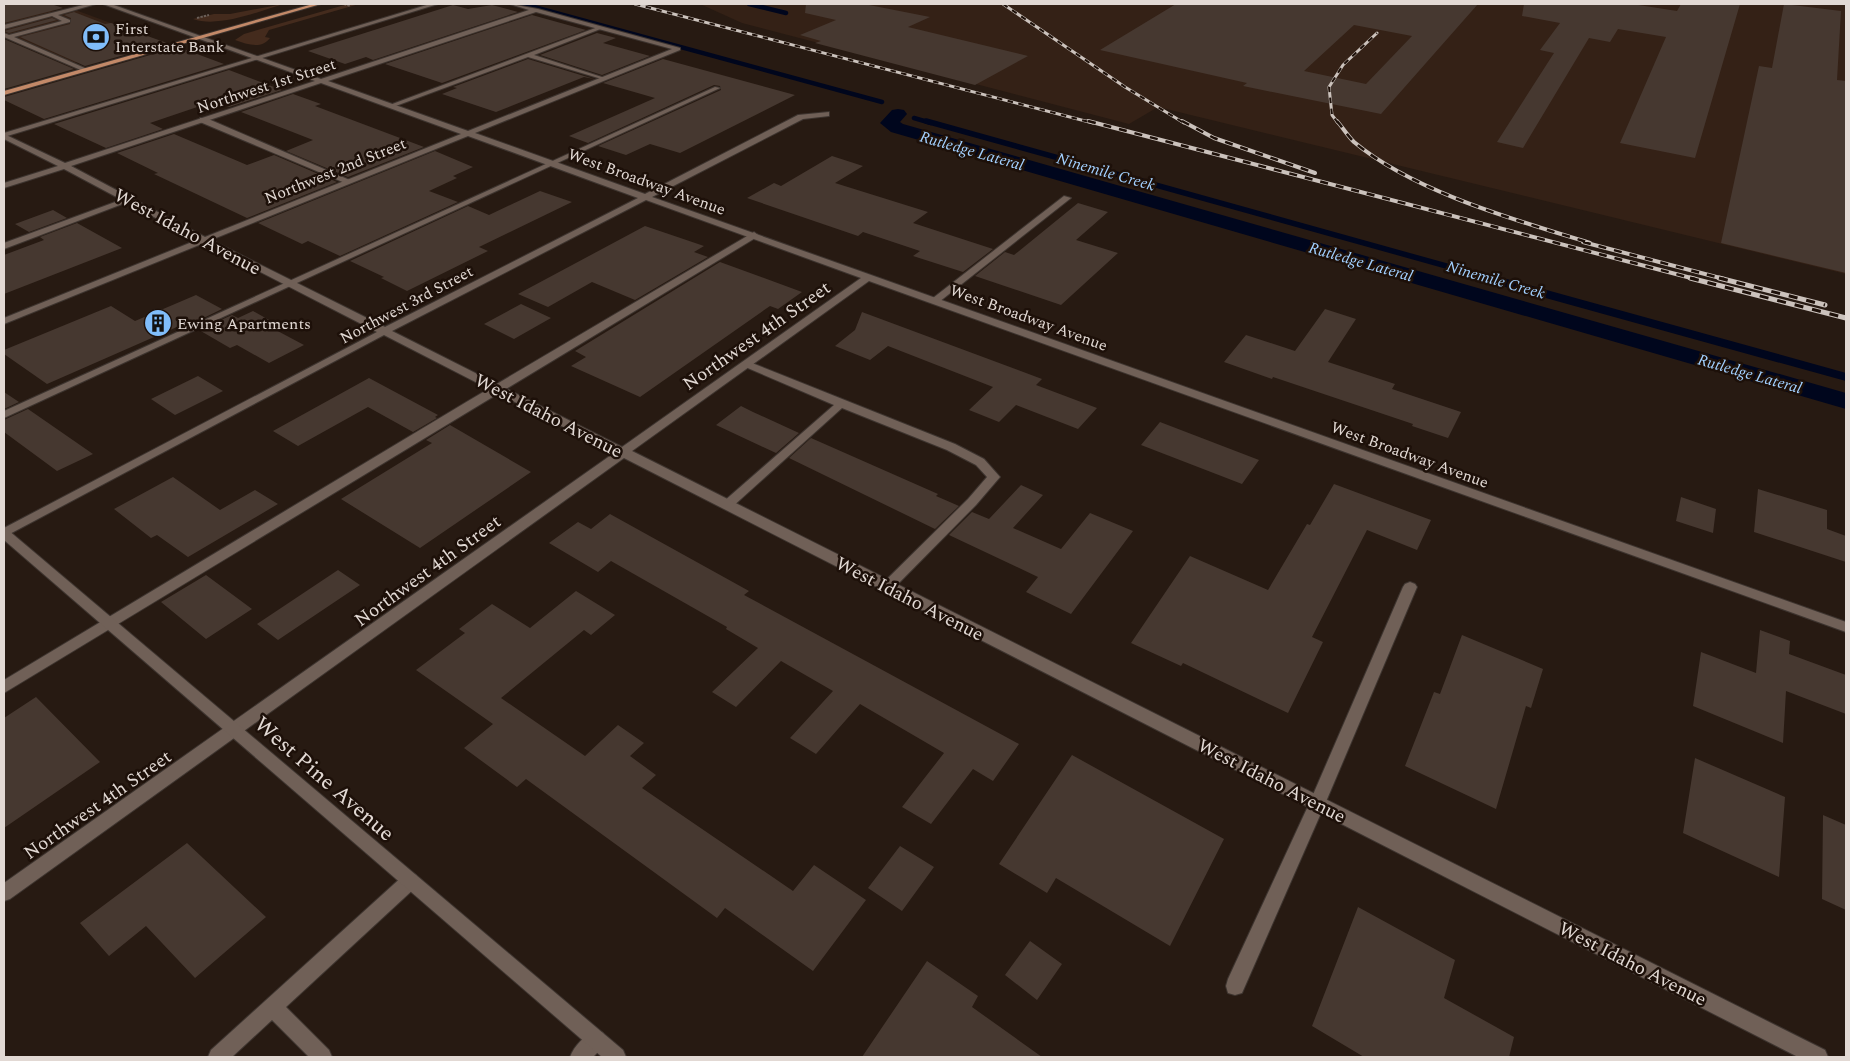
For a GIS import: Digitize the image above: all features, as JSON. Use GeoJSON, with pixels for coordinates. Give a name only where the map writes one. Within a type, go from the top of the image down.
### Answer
{"type":"FeatureCollection","features":[{"type":"Feature","properties":{"kind":"main road"},"geometry":{"type":"LineString","coordinates":[[4,93],[318,4]]}},
{"type":"Feature","properties":{"kind":"street"},"geometry":{"type":"LineString","coordinates":[[4,27],[93,4]]}},
{"type":"Feature","properties":{"kind":"street","name":"West Broadway Avenue"},"geometry":{"type":"LineString","coordinates":[[106,4],[1846,627]]}},
{"type":"Feature","properties":{"kind":"street"},"geometry":{"type":"LineString","coordinates":[[4,135],[435,4]]}},
{"type":"Feature","properties":{"kind":"street"},"geometry":{"type":"LineString","coordinates":[[513,4],[600,28]]}},
{"type":"Feature","properties":{"kind":"street","name":"Northwest 1st Street"},"geometry":{"type":"LineString","coordinates":[[4,186],[536,10]]}},
{"type":"Feature","properties":{"kind":"street"},"geometry":{"type":"LineString","coordinates":[[6,36],[68,21],[52,14]]}},
{"type":"Feature","properties":{"kind":"street"},"geometry":{"type":"LineString","coordinates":[[391,106],[600,28]]}},
{"type":"Feature","properties":{"kind":"street","name":"Northwest 2nd Street"},"geometry":{"type":"LineString","coordinates":[[4,321],[678,49],[600,28]]}},
{"type":"Feature","properties":{"kind":"street"},"geometry":{"type":"LineString","coordinates":[[6,36],[85,70]]}},
{"type":"Feature","properties":{"kind":"street"},"geometry":{"type":"LineString","coordinates":[[527,55],[603,79]]}},
{"type":"Feature","properties":{"kind":"street"},"geometry":{"type":"LineString","coordinates":[[4,415],[717,88]]}},
{"type":"Feature","properties":{"kind":"street","name":"Northwest 3rd Street"},"geometry":{"type":"LineString","coordinates":[[4,533],[801,116],[826,114]]}},
{"type":"Feature","properties":{"kind":"street"},"geometry":{"type":"LineString","coordinates":[[203,120],[348,181]]}},
{"type":"Feature","properties":{"kind":"street","name":"West Idaho Avenue"},"geometry":{"type":"LineString","coordinates":[[4,135],[385,332],[1818,1057]]}},
{"type":"Feature","properties":{"kind":"street"},"geometry":{"type":"LineString","coordinates":[[936,300],[1067,198]]}},
{"type":"Feature","properties":{"kind":"street"},"geometry":{"type":"LineString","coordinates":[[4,246],[130,200]]}},
{"type":"Feature","properties":{"kind":"street"},"geometry":{"type":"LineString","coordinates":[[4,687],[497,388],[754,235]]}},
{"type":"Feature","properties":{"kind":"street","name":"Northwest 4th Street"},"geometry":{"type":"LineString","coordinates":[[4,893],[870,276]]}},
{"type":"Feature","properties":{"kind":"street"},"geometry":{"type":"LineString","coordinates":[[747,364],[841,404],[951,447],[980,462],[994,477],[888,586]]}},
{"type":"Feature","properties":{"kind":"street"},"geometry":{"type":"LineString","coordinates":[[727,504],[841,404]]}},
{"type":"Feature","properties":{"kind":"street","name":"West Pine Avenue"},"geometry":{"type":"LineString","coordinates":[[4,533],[616,1057]]}},
{"type":"Feature","properties":{"kind":"street"},"geometry":{"type":"LineString","coordinates":[[1235,986],[1317,804],[1410,587]]}},
{"type":"Feature","properties":{"kind":"street"},"geometry":{"type":"LineString","coordinates":[[218,1057],[410,881]]}},
{"type":"Feature","properties":{"kind":"street"},"geometry":{"type":"LineString","coordinates":[[273,1007],[322,1057]]}},
{"type":"Feature","properties":{"kind":"street"},"geometry":{"type":"LineString","coordinates":[[580,1057],[596,1040]]}},
{"type":"Feature","properties":{"kind":"path"},"geometry":{"type":"LineString","coordinates":[[344,4],[350,6]]}},
{"type":"Feature","properties":{"kind":"path"},"geometry":{"type":"LineString","coordinates":[[204,16],[211,14],[207,13]]}},
{"type":"Feature","properties":{"kind":"shaded area"},"geometry":{"type":"Polygon","coordinates":[[[283,4],[250,15],[214,22],[193,19],[214,14],[230,14],[283,4]]]}},
{"type":"Feature","properties":{"kind":"shaded area"},"geometry":{"type":"Polygon","coordinates":[[[348,4],[359,4],[269,30],[265,37],[270,38],[262,44],[254,45],[235,40],[244,34],[348,4]]]}},
{"type":"Feature","properties":{"kind":"shaded area"},"geometry":{"type":"Polygon","coordinates":[[[700,4],[1846,4],[1846,274],[1158,107],[1129,124],[742,23],[700,4]]]}},
{"type":"Feature","properties":{"kind":"shaded area"},"geometry":{"type":"Polygon","coordinates":[[[70,8],[157,40],[74,63],[4,34],[4,19],[45,9],[54,12],[70,8]]]}},
{"type":"Feature","properties":{"kind":"building"},"geometry":{"type":"Polygon","coordinates":[[[4,4],[51,4],[63,8],[4,23],[4,4]]]}},
{"type":"Feature","properties":{"kind":"building"},"geometry":{"type":"Polygon","coordinates":[[[806,4],[864,4],[930,17],[908,27],[1028,56],[975,85],[815,43],[821,41],[800,35],[836,20],[805,13],[806,4]]]}},
{"type":"Feature","properties":{"kind":"building"},"geometry":{"type":"Polygon","coordinates":[[[1176,4],[1478,4],[1381,114],[1243,86],[1247,83],[1100,50],[1176,4]],[[1354,25],[1304,71],[1366,84],[1412,36],[1354,25]]]}},
{"type":"Feature","properties":{"kind":"building"},"geometry":{"type":"Polygon","coordinates":[[[1524,4],[1632,4],[1677,11],[1681,4],[1740,4],[1695,158],[1620,143],[1666,37],[1618,29],[1610,42],[1589,38],[1523,148],[1497,142],[1554,53],[1540,50],[1560,23],[1522,16],[1524,4]]]}},
{"type":"Feature","properties":{"kind":"building"},"geometry":{"type":"Polygon","coordinates":[[[1784,4],[1841,11],[1837,80],[1846,81],[1846,273],[1721,243],[1759,66],[1772,68],[1784,4]]]}},
{"type":"Feature","properties":{"kind":"building"},"geometry":{"type":"Polygon","coordinates":[[[453,5],[468,9],[492,5],[518,12],[373,60],[366,57],[345,64],[308,51],[453,5]]]}},
{"type":"Feature","properties":{"kind":"building"},"geometry":{"type":"Polygon","coordinates":[[[74,12],[105,24],[111,23],[167,43],[85,66],[20,37],[70,24],[71,18],[64,15],[74,12]]]}},
{"type":"Feature","properties":{"kind":"building"},"geometry":{"type":"Polygon","coordinates":[[[532,15],[586,30],[442,83],[385,64],[532,15]]]}},
{"type":"Feature","properties":{"kind":"building"},"geometry":{"type":"Polygon","coordinates":[[[52,18],[57,20],[9,33],[4,31],[52,18]]]}},
{"type":"Feature","properties":{"kind":"building"},"geometry":{"type":"Polygon","coordinates":[[[597,33],[616,38],[603,43],[650,56],[602,75],[540,55],[597,33]]]}},
{"type":"Feature","properties":{"kind":"building"},"geometry":{"type":"Polygon","coordinates":[[[4,39],[74,69],[4,89],[4,39]]]}},
{"type":"Feature","properties":{"kind":"building"},"geometry":{"type":"Polygon","coordinates":[[[178,47],[224,64],[44,119],[4,100],[4,97],[178,47]]]}},
{"type":"Feature","properties":{"kind":"building"},"geometry":{"type":"Polygon","coordinates":[[[528,59],[594,79],[584,77],[496,112],[442,94],[457,88],[453,87],[528,59]]]}},
{"type":"Feature","properties":{"kind":"building"},"geometry":{"type":"Polygon","coordinates":[[[663,59],[795,95],[680,153],[650,144],[626,155],[598,146],[721,90],[720,86],[714,85],[588,143],[569,136],[655,98],[603,83],[663,59]]]}},
{"type":"Feature","properties":{"kind":"building"},"geometry":{"type":"Polygon","coordinates":[[[229,70],[282,90],[229,107],[215,101],[150,123],[163,129],[106,148],[54,124],[229,70]]]}},
{"type":"Feature","properties":{"kind":"building"},"geometry":{"type":"Polygon","coordinates":[[[293,94],[321,104],[315,106],[424,147],[348,177],[286,151],[313,140],[241,112],[293,94]]]}},
{"type":"Feature","properties":{"kind":"building"},"geometry":{"type":"Polygon","coordinates":[[[174,134],[247,165],[274,155],[337,182],[247,218],[154,174],[158,173],[117,153],[174,134]]]}},
{"type":"Feature","properties":{"kind":"building"},"geometry":{"type":"Polygon","coordinates":[[[435,151],[473,167],[453,176],[457,178],[429,191],[458,202],[340,256],[308,241],[302,244],[258,223],[435,151]]]}},
{"type":"Feature","properties":{"kind":"building"},"geometry":{"type":"Polygon","coordinates":[[[832,156],[863,166],[835,183],[928,212],[913,223],[993,249],[963,272],[913,256],[920,251],[863,232],[858,236],[747,198],[774,183],[781,186],[832,156]]]}},
{"type":"Feature","properties":{"kind":"building"},"geometry":{"type":"Polygon","coordinates":[[[540,191],[572,202],[479,247],[488,251],[407,291],[381,278],[384,277],[350,261],[468,206],[489,215],[540,191]]]}},
{"type":"Feature","properties":{"kind":"building"},"geometry":{"type":"Polygon","coordinates":[[[1078,203],[1108,212],[1076,240],[1118,253],[1061,305],[975,276],[1005,252],[1014,255],[1078,203]]]}},
{"type":"Feature","properties":{"kind":"building"},"geometry":{"type":"Polygon","coordinates":[[[53,210],[67,218],[29,232],[15,224],[53,210]]]}},
{"type":"Feature","properties":{"kind":"building"},"geometry":{"type":"Polygon","coordinates":[[[77,223],[122,248],[4,294],[4,255],[44,240],[40,237],[77,223]]]}},
{"type":"Feature","properties":{"kind":"building"},"geometry":{"type":"Polygon","coordinates":[[[645,226],[704,246],[694,252],[708,257],[635,300],[592,282],[548,307],[518,294],[645,226]]]}},
{"type":"Feature","properties":{"kind":"building"},"geometry":{"type":"Polygon","coordinates":[[[720,262],[802,292],[778,309],[770,306],[640,397],[571,366],[586,357],[575,351],[720,262]]]}},
{"type":"Feature","properties":{"kind":"building"},"geometry":{"type":"Polygon","coordinates":[[[196,295],[222,309],[189,325],[186,323],[47,384],[4,354],[4,350],[111,306],[135,321],[196,295]]]}},
{"type":"Feature","properties":{"kind":"building"},"geometry":{"type":"Polygon","coordinates":[[[521,304],[551,318],[514,339],[484,324],[521,304]]]}},
{"type":"Feature","properties":{"kind":"building"},"geometry":{"type":"Polygon","coordinates":[[[1325,309],[1356,319],[1328,362],[1395,384],[1392,389],[1461,412],[1448,438],[1412,426],[1413,424],[1224,362],[1246,335],[1295,351],[1325,309]]]}},
{"type":"Feature","properties":{"kind":"building"},"geometry":{"type":"Polygon","coordinates":[[[253,311],[278,325],[272,328],[304,345],[269,363],[237,345],[230,348],[199,330],[232,315],[238,318],[253,311]]]}},
{"type":"Feature","properties":{"kind":"building"},"geometry":{"type":"Polygon","coordinates":[[[862,312],[1042,379],[1036,385],[1097,408],[1078,429],[1016,405],[999,422],[969,410],[993,387],[888,346],[870,360],[835,346],[855,330],[862,312]]]}},
{"type":"Feature","properties":{"kind":"building"},"geometry":{"type":"Polygon","coordinates":[[[198,376],[223,391],[175,415],[151,399],[198,376]]]}},
{"type":"Feature","properties":{"kind":"building"},"geometry":{"type":"Polygon","coordinates":[[[369,378],[438,415],[435,417],[437,418],[413,432],[368,407],[298,446],[273,431],[369,378]]]}},
{"type":"Feature","properties":{"kind":"building"},"geometry":{"type":"Polygon","coordinates":[[[4,392],[19,402],[4,409],[4,392]]]}},
{"type":"Feature","properties":{"kind":"building"},"geometry":{"type":"Polygon","coordinates":[[[741,406],[799,433],[776,453],[716,425],[741,406]]]}},
{"type":"Feature","properties":{"kind":"building"},"geometry":{"type":"Polygon","coordinates":[[[28,409],[93,454],[57,471],[4,432],[4,420],[28,409]]]}},
{"type":"Feature","properties":{"kind":"building"},"geometry":{"type":"Polygon","coordinates":[[[1160,422],[1259,460],[1242,484],[1141,445],[1160,422]]]}},
{"type":"Feature","properties":{"kind":"building"},"geometry":{"type":"Polygon","coordinates":[[[450,425],[531,472],[420,548],[341,499],[432,443],[426,440],[450,425]]]}},
{"type":"Feature","properties":{"kind":"building"},"geometry":{"type":"Polygon","coordinates":[[[811,438],[938,494],[936,496],[959,506],[935,529],[789,458],[811,438]]]}},
{"type":"Feature","properties":{"kind":"building"},"geometry":{"type":"Polygon","coordinates":[[[173,477],[220,510],[255,490],[278,504],[188,557],[157,535],[151,538],[114,509],[173,477]]]}},
{"type":"Feature","properties":{"kind":"building"},"geometry":{"type":"Polygon","coordinates":[[[1334,484],[1431,520],[1417,550],[1367,530],[1312,637],[1323,642],[1288,713],[1183,663],[1181,666],[1131,643],[1190,556],[1268,590],[1307,524],[1310,525],[1334,484]]]}},
{"type":"Feature","properties":{"kind":"building"},"geometry":{"type":"Polygon","coordinates":[[[1021,485],[1043,495],[1013,528],[1061,549],[1090,513],[1133,531],[1071,614],[1026,592],[1038,577],[949,535],[972,512],[989,519],[1021,485]]]}},
{"type":"Feature","properties":{"kind":"building"},"geometry":{"type":"Polygon","coordinates":[[[1758,489],[1827,510],[1827,529],[1846,536],[1846,562],[1754,532],[1758,489]]]}},
{"type":"Feature","properties":{"kind":"building"},"geometry":{"type":"Polygon","coordinates":[[[1681,497],[1716,509],[1713,533],[1676,521],[1681,497]]]}},
{"type":"Feature","properties":{"kind":"building"},"geometry":{"type":"Polygon","coordinates":[[[610,514],[749,591],[744,595],[1019,744],[993,781],[973,769],[931,824],[902,807],[944,753],[860,704],[816,754],[790,738],[833,691],[781,661],[736,707],[712,692],[758,648],[726,629],[727,627],[611,561],[598,572],[549,543],[578,522],[591,529],[610,514]]]}},
{"type":"Feature","properties":{"kind":"building"},"geometry":{"type":"Polygon","coordinates":[[[338,570],[360,585],[278,640],[257,624],[338,570]]]}},
{"type":"Feature","properties":{"kind":"building"},"geometry":{"type":"Polygon","coordinates":[[[206,575],[252,609],[206,639],[161,602],[206,575]]]}},
{"type":"Feature","properties":{"kind":"building"},"geometry":{"type":"Polygon","coordinates":[[[576,591],[615,615],[591,635],[584,630],[501,698],[585,756],[618,725],[644,743],[630,756],[656,775],[642,788],[793,891],[814,865],[866,900],[813,971],[725,908],[717,918],[526,779],[517,787],[464,748],[493,724],[416,670],[465,633],[459,629],[492,604],[530,628],[576,591]]]}},
{"type":"Feature","properties":{"kind":"building"},"geometry":{"type":"Polygon","coordinates":[[[1760,630],[1790,641],[1789,654],[1846,675],[1846,714],[1786,691],[1783,743],[1693,706],[1701,652],[1756,673],[1760,630]]]}},
{"type":"Feature","properties":{"kind":"building"},"geometry":{"type":"Polygon","coordinates":[[[1462,635],[1543,669],[1531,708],[1526,706],[1496,809],[1405,766],[1434,692],[1440,694],[1462,635]]]}},
{"type":"Feature","properties":{"kind":"building"},"geometry":{"type":"Polygon","coordinates":[[[36,697],[100,762],[4,828],[4,718],[36,697]]]}},
{"type":"Feature","properties":{"kind":"building"},"geometry":{"type":"Polygon","coordinates":[[[1072,755],[1224,839],[1170,946],[1056,878],[1047,893],[999,864],[1072,755]]]}},
{"type":"Feature","properties":{"kind":"building"},"geometry":{"type":"Polygon","coordinates":[[[1695,758],[1785,797],[1779,877],[1683,833],[1695,758]]]}},
{"type":"Feature","properties":{"kind":"building"},"geometry":{"type":"Polygon","coordinates":[[[1823,815],[1846,825],[1846,910],[1822,899],[1823,815]]]}},
{"type":"Feature","properties":{"kind":"building"},"geometry":{"type":"Polygon","coordinates":[[[187,843],[266,917],[195,978],[146,926],[109,956],[80,923],[187,843]]]}},
{"type":"Feature","properties":{"kind":"building"},"geometry":{"type":"Polygon","coordinates":[[[900,846],[934,867],[902,911],[868,888],[900,846]]]}},
{"type":"Feature","properties":{"kind":"building"},"geometry":{"type":"Polygon","coordinates":[[[1358,907],[1455,960],[1444,998],[1514,1037],[1509,1057],[1364,1057],[1312,1026],[1358,907]]]}},
{"type":"Feature","properties":{"kind":"building"},"geometry":{"type":"Polygon","coordinates":[[[1030,941],[1062,964],[1037,1000],[1005,975],[1030,941]]]}},
{"type":"Feature","properties":{"kind":"building"},"geometry":{"type":"Polygon","coordinates":[[[927,961],[978,996],[972,1007],[1042,1057],[862,1057],[927,961]]]}},
{"type":"Feature","properties":{"kind":"waterway","name":"Rutledge Lateral"},"geometry":{"type":"LineString","coordinates":[[523,4],[882,102]]}},
{"type":"Feature","properties":{"kind":"waterway","name":"Ninemile Creek"},"geometry":{"type":"LineString","coordinates":[[749,4],[786,13]]}},
{"type":"Feature","properties":{"kind":"waterway","name":"Rutledge Lateral"},"geometry":{"type":"LineString","coordinates":[[898,114],[889,123],[897,128],[1846,401]]}},
{"type":"Feature","properties":{"kind":"waterway","name":"Ninemile Creek"},"geometry":{"type":"LineString","coordinates":[[914,118],[931,123]]}},
{"type":"Feature","properties":{"kind":"waterway","name":"Ninemile Creek"},"geometry":{"type":"LineString","coordinates":[[926,121],[1493,279]]}},
{"type":"Feature","properties":{"kind":"waterway","name":"Ninemile Creek"},"geometry":{"type":"LineString","coordinates":[[1488,278],[1846,377]]}},
{"type":"Feature","properties":{"kind":"railway"},"geometry":{"type":"LineString","coordinates":[[635,4],[1093,123]]}},
{"type":"Feature","properties":{"kind":"railway"},"geometry":{"type":"LineString","coordinates":[[1003,4],[1125,87],[1184,123]]}},
{"type":"Feature","properties":{"kind":"railway"},"geometry":{"type":"LineString","coordinates":[[1338,123],[1332,115],[1329,87],[1343,65],[1377,33]]}},
{"type":"Feature","properties":{"kind":"railway"},"geometry":{"type":"LineString","coordinates":[[1088,121],[1695,279]]}},
{"type":"Feature","properties":{"kind":"railway"},"geometry":{"type":"LineString","coordinates":[[1182,121],[1214,138],[1315,173]]}},
{"type":"Feature","properties":{"kind":"railway"},"geometry":{"type":"LineString","coordinates":[[1337,121],[1354,142],[1378,160],[1406,176],[1467,203],[1590,243]]}},
{"type":"Feature","properties":{"kind":"railway"},"geometry":{"type":"LineString","coordinates":[[1583,242],[1724,279]]}},
{"type":"Feature","properties":{"kind":"railway"},"geometry":{"type":"LineString","coordinates":[[1690,278],[1846,318]]}},
{"type":"Feature","properties":{"kind":"railway"},"geometry":{"type":"LineString","coordinates":[[1719,278],[1825,305]]}},
{"type":"Feature","properties":{"kind":"place","name":"First Interstate Bank"},"geometry":{"type":"Point","coordinates":[96,37]}},
{"type":"Feature","properties":{"kind":"place","name":"Ewing Apartments"},"geometry":{"type":"Point","coordinates":[158,323]}}]}
